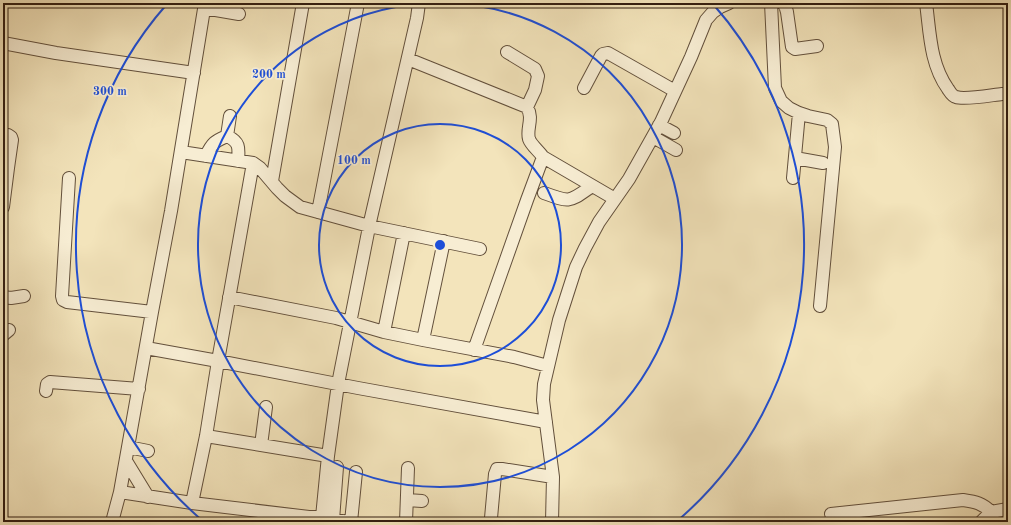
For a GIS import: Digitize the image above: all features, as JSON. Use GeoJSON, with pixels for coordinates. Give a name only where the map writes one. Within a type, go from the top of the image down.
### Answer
{"type":"FeatureCollection","features":[{"type":"Feature","properties":{"kind":"street"},"geometry":{"type":"LineString","coordinates":[[272,181],[303,3]]}},
{"type":"Feature","properties":{"kind":"street"},"geometry":{"type":"LineString","coordinates":[[318,212],[358,3]]}},
{"type":"Feature","properties":{"kind":"street"},"geometry":{"type":"LineString","coordinates":[[327,518],[328,456],[338,384],[370,226],[408,59],[419,3]]}},
{"type":"Feature","properties":{"kind":"street"},"geometry":{"type":"LineString","coordinates":[[552,522],[553,477],[543,400],[544,384],[559,320],[576,267],[599,222],[629,179],[653,137],[691,58],[706,20],[713,12],[729,3]]}},
{"type":"Feature","properties":{"kind":"street"},"geometry":{"type":"LineString","coordinates":[[772,3],[775,88],[781,101],[799,113],[827,120],[832,124],[834,134],[835,147],[820,306]]}},
{"type":"Feature","properties":{"kind":"street"},"geometry":{"type":"LineString","coordinates":[[782,3],[785,5],[792,47],[795,49],[816,46]]}},
{"type":"Feature","properties":{"kind":"street"},"geometry":{"type":"LineString","coordinates":[[926,3],[934,62],[942,80],[953,96],[957,98],[964,98],[1002,94]]}},
{"type":"Feature","properties":{"kind":"street"},"geometry":{"type":"LineString","coordinates":[[112,522],[120,492],[139,389],[171,211],[205,6],[239,14]]}},
{"type":"Feature","properties":{"kind":"street"},"geometry":{"type":"LineString","coordinates":[[3,43],[56,58],[194,73]]}},
{"type":"Feature","properties":{"kind":"street"},"geometry":{"type":"LineString","coordinates":[[507,52],[536,69],[538,76],[535,90],[528,107],[531,118],[530,140],[543,157],[615,199]]}},
{"type":"Feature","properties":{"kind":"street"},"geometry":{"type":"LineString","coordinates":[[584,88],[601,56],[608,53],[675,91]]}},
{"type":"Feature","properties":{"kind":"street"},"geometry":{"type":"LineString","coordinates":[[408,59],[528,107]]}},
{"type":"Feature","properties":{"kind":"street"},"geometry":{"type":"LineString","coordinates":[[793,178],[799,113]]}},
{"type":"Feature","properties":{"kind":"street"},"geometry":{"type":"LineString","coordinates":[[228,136],[230,116]]}},
{"type":"Feature","properties":{"kind":"street"},"geometry":{"type":"LineString","coordinates":[[659,125],[674,133]]}},
{"type":"Feature","properties":{"kind":"street"},"geometry":{"type":"LineString","coordinates":[[3,135],[8,135],[12,140],[5,168],[3,207]]}},
{"type":"Feature","properties":{"kind":"street"},"geometry":{"type":"LineString","coordinates":[[206,156],[210,147],[216,141],[228,136],[234,139],[238,146],[238,161]]}},
{"type":"Feature","properties":{"kind":"street"},"geometry":{"type":"LineString","coordinates":[[653,137],[676,150]]}},
{"type":"Feature","properties":{"kind":"street"},"geometry":{"type":"LineString","coordinates":[[181,152],[252,163],[260,168],[272,181],[276,188],[285,196],[300,206],[318,212],[370,226],[480,249]]}},
{"type":"Feature","properties":{"kind":"street"},"geometry":{"type":"LineString","coordinates":[[474,350],[531,187],[543,157]]}},
{"type":"Feature","properties":{"kind":"street"},"geometry":{"type":"LineString","coordinates":[[794,158],[823,163]]}},
{"type":"Feature","properties":{"kind":"street"},"geometry":{"type":"LineString","coordinates":[[192,503],[206,436],[252,163]]}},
{"type":"Feature","properties":{"kind":"street"},"geometry":{"type":"LineString","coordinates":[[69,178],[63,300],[67,302],[152,312]]}},
{"type":"Feature","properties":{"kind":"street"},"geometry":{"type":"LineString","coordinates":[[544,193],[561,200],[568,200],[573,199],[592,186]]}},
{"type":"Feature","properties":{"kind":"street"},"geometry":{"type":"LineString","coordinates":[[384,332],[404,233]]}},
{"type":"Feature","properties":{"kind":"street"},"geometry":{"type":"LineString","coordinates":[[423,340],[444,241]]}},
{"type":"Feature","properties":{"kind":"street"},"geometry":{"type":"LineString","coordinates":[[3,297],[11,298],[24,296]]}},
{"type":"Feature","properties":{"kind":"street"},"geometry":{"type":"LineString","coordinates":[[229,297],[328,316],[384,332],[514,357],[548,366]]}},
{"type":"Feature","properties":{"kind":"street"},"geometry":{"type":"LineString","coordinates":[[146,348],[546,422]]}},
{"type":"Feature","properties":{"kind":"street"},"geometry":{"type":"LineString","coordinates":[[46,391],[47,384],[50,382],[139,389]]}},
{"type":"Feature","properties":{"kind":"street"},"geometry":{"type":"LineString","coordinates":[[261,445],[266,407]]}},
{"type":"Feature","properties":{"kind":"street"},"geometry":{"type":"LineString","coordinates":[[206,436],[328,456]]}},
{"type":"Feature","properties":{"kind":"street"},"geometry":{"type":"LineString","coordinates":[[128,447],[148,451]]}},
{"type":"Feature","properties":{"kind":"street"},"geometry":{"type":"LineString","coordinates":[[126,461],[148,497]]}},
{"type":"Feature","properties":{"kind":"street"},"geometry":{"type":"LineString","coordinates":[[327,518],[337,467]]}},
{"type":"Feature","properties":{"kind":"street"},"geometry":{"type":"LineString","coordinates":[[406,522],[408,468]]}},
{"type":"Feature","properties":{"kind":"street"},"geometry":{"type":"LineString","coordinates":[[491,518],[495,474],[497,469],[553,477]]}},
{"type":"Feature","properties":{"kind":"street"},"geometry":{"type":"LineString","coordinates":[[352,522],[356,472]]}},
{"type":"Feature","properties":{"kind":"street"},"geometry":{"type":"LineString","coordinates":[[120,492],[308,519],[327,518],[348,522]]}},
{"type":"Feature","properties":{"kind":"street"},"geometry":{"type":"LineString","coordinates":[[406,500],[422,501]]}},
{"type":"Feature","properties":{"kind":"street"},"geometry":{"type":"LineString","coordinates":[[831,514],[963,500],[978,502],[992,512]]}},
{"type":"Feature","properties":{"kind":"street"},"geometry":{"type":"LineString","coordinates":[[981,522],[992,512],[1008,509]]}}]}
